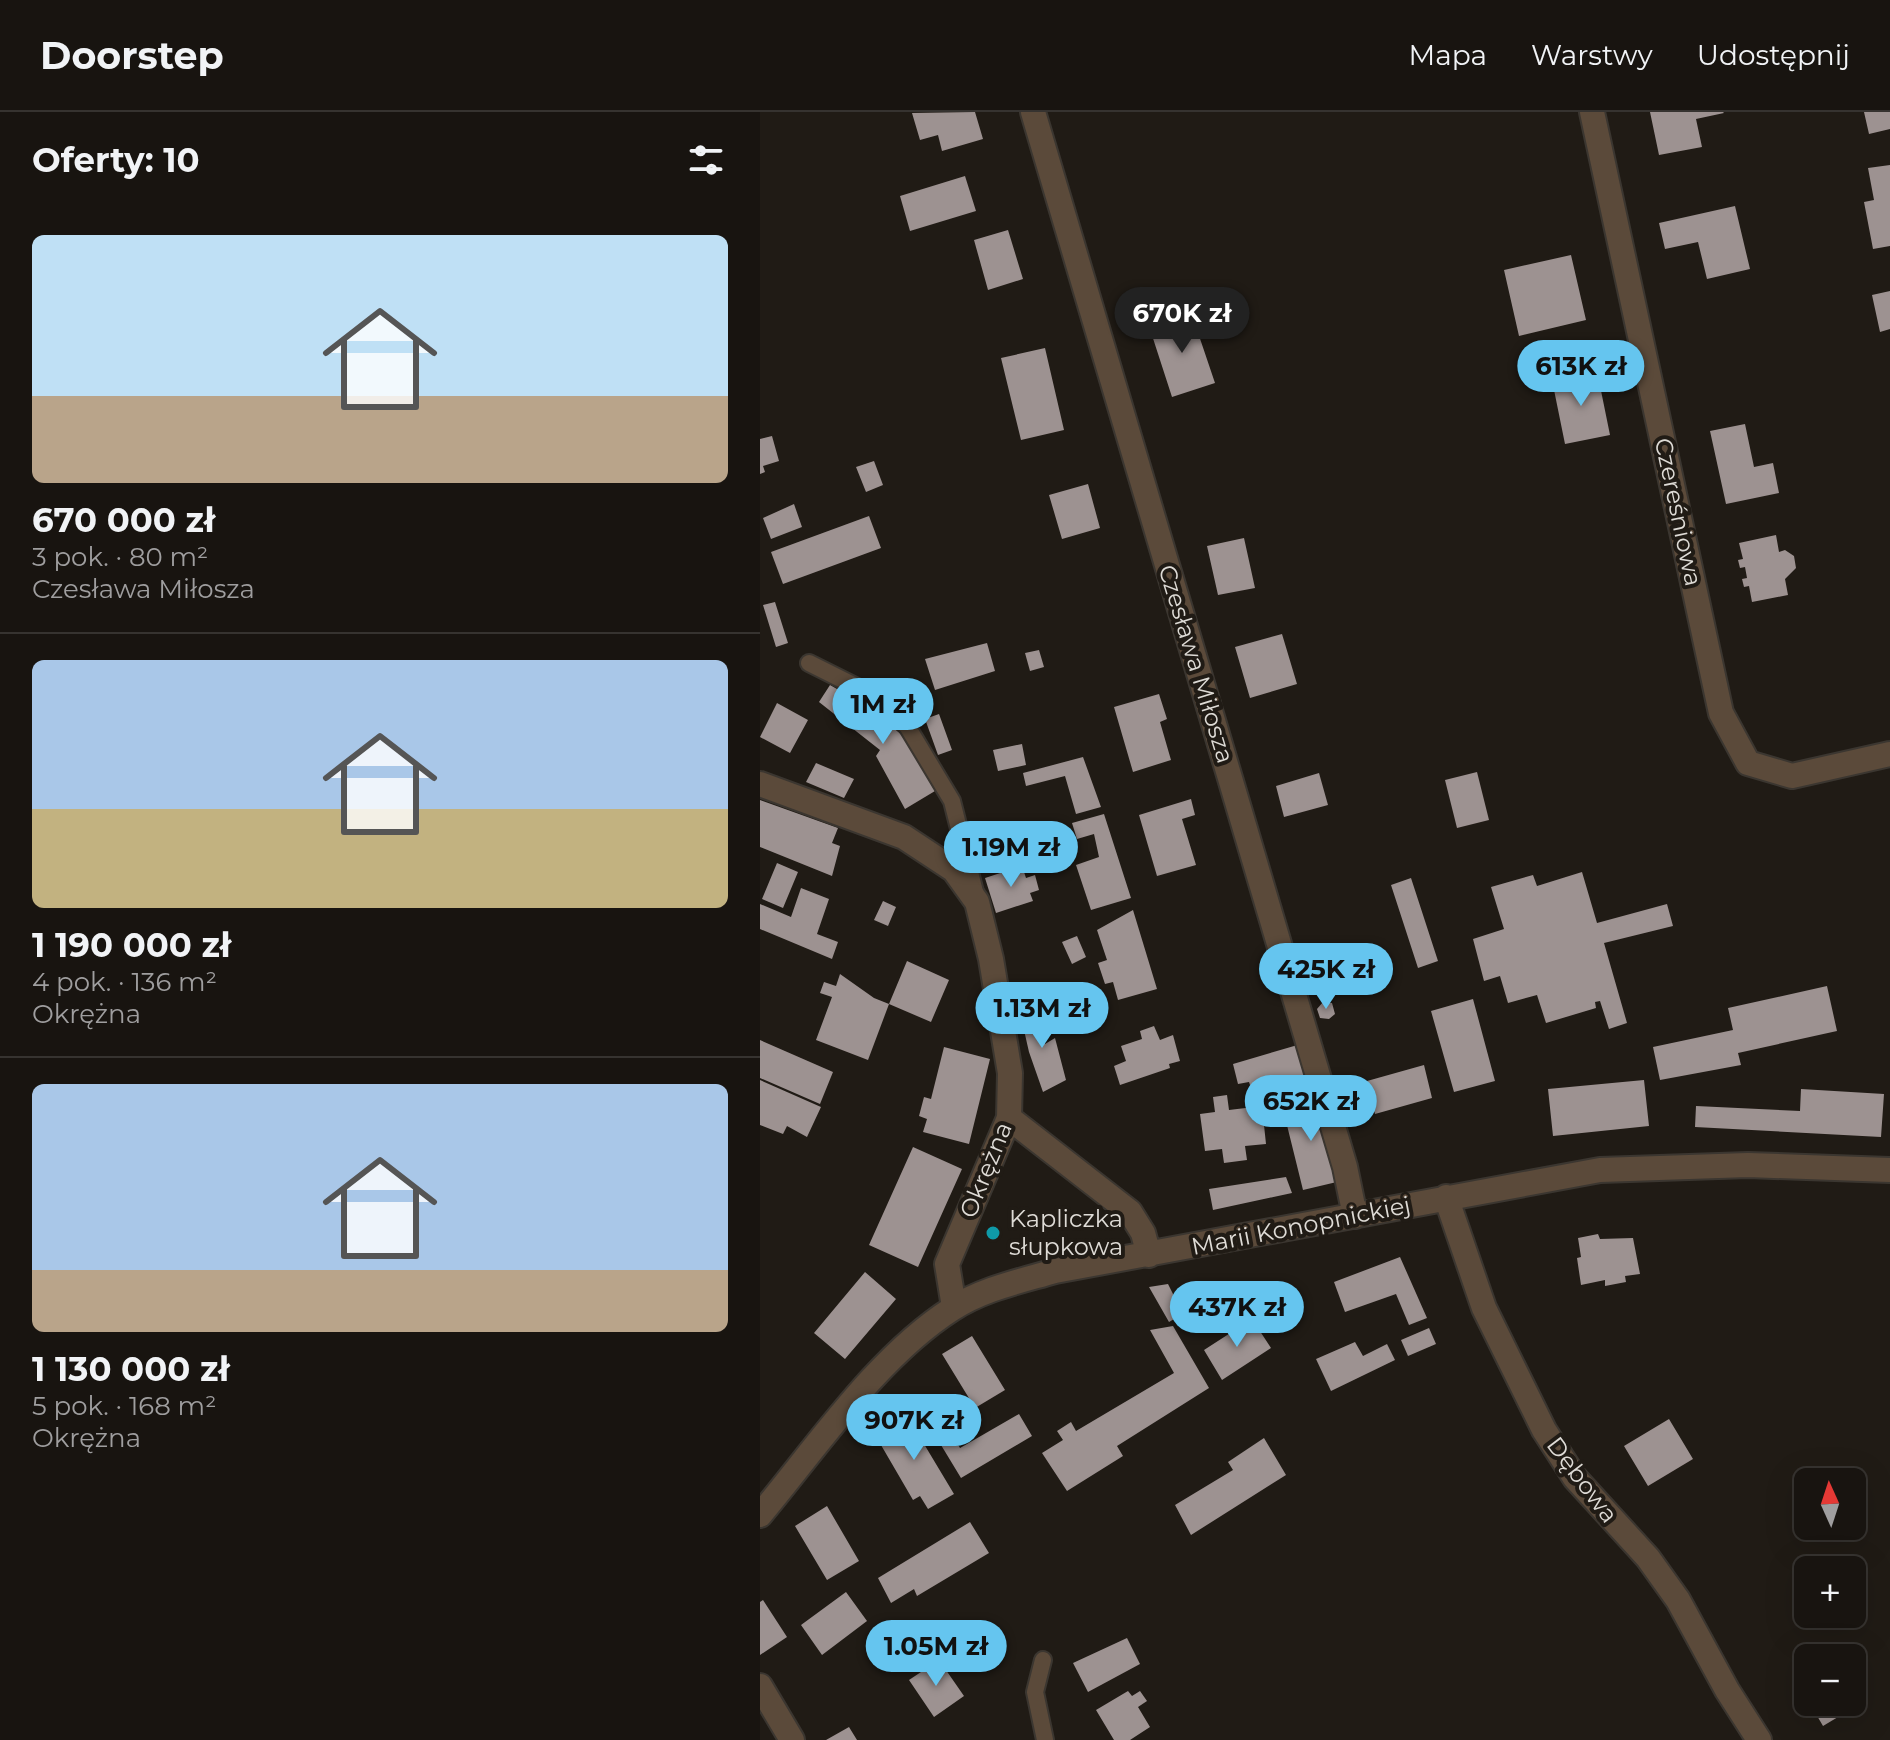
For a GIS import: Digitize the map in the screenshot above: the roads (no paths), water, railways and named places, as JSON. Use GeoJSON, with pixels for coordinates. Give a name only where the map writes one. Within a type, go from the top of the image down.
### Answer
{"type":"FeatureCollection","features":[{"type":"Feature","properties":{"kind":"street","name":"Czesława Miłosza"},"geometry":{"type":"LineString","coordinates":[[1033,112],[1337,1138],[1355,1216]]}},
{"type":"Feature","properties":{"kind":"street","name":"Czereśniowa"},"geometry":{"type":"LineString","coordinates":[[1592,112],[1721,713],[1748,763],[1792,776],[1890,754]]}},
{"type":"Feature","properties":{"kind":"street","name":"Okrężna"},"geometry":{"type":"LineString","coordinates":[[760,784],[904,837],[954,870],[977,902],[991,959],[1010,1073],[1009,1118],[947,1264],[948,1291],[954,1307]]}},
{"type":"Feature","properties":{"kind":"street"},"geometry":{"type":"LineString","coordinates":[[1009,1118],[1130,1212],[1143,1233],[1149,1255]]}},
{"type":"Feature","properties":{"kind":"street","name":"Marii Konopnickiej"},"geometry":{"type":"LineString","coordinates":[[760,1515],[891,1358],[954,1307],[989,1290],[1055,1271],[1600,1170],[1670,1165],[1890,1170]]}},
{"type":"Feature","properties":{"kind":"street","name":"Dębowa"},"geometry":{"type":"LineString","coordinates":[[1446,1197],[1484,1308],[1544,1430],[1575,1478],[1648,1558],[1678,1600],[1727,1690],[1759,1740]]}},
{"type":"Feature","properties":{"kind":"street"},"geometry":{"type":"LineString","coordinates":[[760,1686],[792,1740]]}},
{"type":"Feature","properties":{"kind":"lane"},"geometry":{"type":"LineString","coordinates":[[809,663],[863,690],[907,726],[952,801],[977,902]]}},
{"type":"Feature","properties":{"kind":"lane"},"geometry":{"type":"LineString","coordinates":[[1043,1660],[1035,1692],[1045,1740]]}},
{"type":"Feature","properties":{"kind":"place","name":"Kapliczka słupkowa"},"geometry":{"type":"Point","coordinates":[993,1233]}}]}
